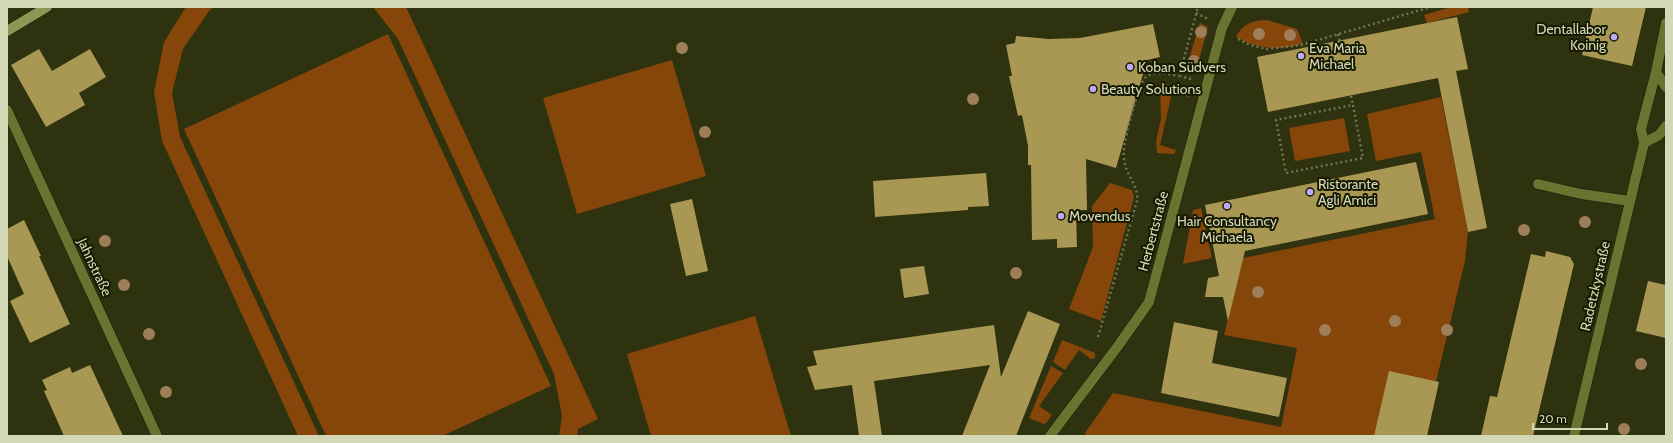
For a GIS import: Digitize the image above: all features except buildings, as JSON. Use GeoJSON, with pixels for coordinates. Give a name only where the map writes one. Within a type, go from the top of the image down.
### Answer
{"type":"FeatureCollection","features":[{"type":"Feature","properties":{"kind":"main road"},"geometry":{"type":"LineString","coordinates":[[7,31],[47,7]]}},
{"type":"Feature","properties":{"kind":"street","name":"Herbertstraße"},"geometry":{"type":"LineString","coordinates":[[1050,436],[1118,346],[1149,302],[1222,28],[1232,7]]}},
{"type":"Feature","properties":{"kind":"street","name":"Radetzkystraße"},"geometry":{"type":"LineString","coordinates":[[1574,436],[1644,143],[1641,129],[1656,72],[1666,23]]}},
{"type":"Feature","properties":{"kind":"street"},"geometry":{"type":"LineString","coordinates":[[1656,72],[1666,86]]}},
{"type":"Feature","properties":{"kind":"street","name":"Jahnstraße"},"geometry":{"type":"LineString","coordinates":[[7,110],[157,436]]}},
{"type":"Feature","properties":{"kind":"street"},"geometry":{"type":"LineString","coordinates":[[1644,143],[1659,135],[1666,126]]}},
{"type":"Feature","properties":{"kind":"street"},"geometry":{"type":"LineString","coordinates":[[1538,184],[1581,194],[1630,200]]}},
{"type":"Feature","properties":{"kind":"path"},"geometry":{"type":"LineString","coordinates":[[1179,76],[1198,7]]}},
{"type":"Feature","properties":{"kind":"path"},"geometry":{"type":"LineString","coordinates":[[1234,37],[1250,45],[1268,49],[1301,45],[1431,7]]}},
{"type":"Feature","properties":{"kind":"path"},"geometry":{"type":"LineString","coordinates":[[1196,13],[1209,20]]}},
{"type":"Feature","properties":{"kind":"path"},"geometry":{"type":"LineString","coordinates":[[1338,34],[1340,43]]}},
{"type":"Feature","properties":{"kind":"path"},"geometry":{"type":"LineString","coordinates":[[1098,337],[1137,201],[1138,194],[1126,165],[1124,150],[1128,127],[1145,77],[1156,72],[1207,82]]}},
{"type":"Feature","properties":{"kind":"path"},"geometry":{"type":"LineString","coordinates":[[1350,96],[1353,105],[1363,158],[1286,173],[1276,120],[1353,105]]}},
{"type":"Feature","properties":{"kind":"shaded area"},"geometry":{"type":"Polygon","coordinates":[[[186,7],[214,7],[209,11],[183,49],[172,93],[180,137],[319,436],[298,436],[162,141],[154,92],[164,42],[186,7]]]}},
{"type":"Feature","properties":{"kind":"shaded area"},"geometry":{"type":"Polygon","coordinates":[[[373,7],[406,7],[598,419],[578,429],[577,436],[559,436],[562,416],[554,374],[398,39],[373,7]]]}},
{"type":"Feature","properties":{"kind":"shaded area"},"geometry":{"type":"Polygon","coordinates":[[[1451,7],[1468,7],[1469,12],[1427,23],[1424,15],[1451,7]]]}},
{"type":"Feature","properties":{"kind":"shaded area"},"geometry":{"type":"Polygon","coordinates":[[[1267,20],[1297,29],[1303,44],[1285,48],[1268,48],[1252,44],[1236,37],[1241,29],[1248,24],[1267,20]]]}},
{"type":"Feature","properties":{"kind":"shaded area"},"geometry":{"type":"Polygon","coordinates":[[[1200,23],[1208,27],[1197,67],[1186,69],[1200,23]]]}},
{"type":"Feature","properties":{"kind":"shaded area"},"geometry":{"type":"Polygon","coordinates":[[[388,34],[551,386],[442,436],[326,436],[184,129],[388,34]]]}},
{"type":"Feature","properties":{"kind":"shaded area"},"geometry":{"type":"Polygon","coordinates":[[[672,60],[706,176],[577,214],[543,98],[672,60]]]}},
{"type":"Feature","properties":{"kind":"shaded area"},"geometry":{"type":"Polygon","coordinates":[[[1160,83],[1190,89],[1189,97],[1172,93],[1160,145],[1176,150],[1174,154],[1157,153],[1156,141],[1161,119],[1160,83]]]}},
{"type":"Feature","properties":{"kind":"shaded area"},"geometry":{"type":"Polygon","coordinates":[[[1441,97],[1468,232],[1465,261],[1423,436],[1086,436],[1085,433],[1113,393],[1281,427],[1297,348],[1224,335],[1243,258],[1435,219],[1421,152],[1376,161],[1367,114],[1441,97]]]}},
{"type":"Feature","properties":{"kind":"shaded area"},"geometry":{"type":"Polygon","coordinates":[[[1344,118],[1350,151],[1295,161],[1289,128],[1344,118]]]}},
{"type":"Feature","properties":{"kind":"shaded area"},"geometry":{"type":"Polygon","coordinates":[[[1110,183],[1132,190],[1134,197],[1101,321],[1069,309],[1093,247],[1092,206],[1110,183]]]}},
{"type":"Feature","properties":{"kind":"shaded area"},"geometry":{"type":"Polygon","coordinates":[[[1201,208],[1212,258],[1183,264],[1193,210],[1201,208]]]}},
{"type":"Feature","properties":{"kind":"shaded area"},"geometry":{"type":"Polygon","coordinates":[[[755,316],[791,436],[651,436],[627,354],[755,316]]]}},
{"type":"Feature","properties":{"kind":"shaded area"},"geometry":{"type":"Polygon","coordinates":[[[1062,340],[1095,353],[1095,358],[1091,359],[1079,350],[1065,370],[1053,362],[1062,340]]]}},
{"type":"Feature","properties":{"kind":"shaded area"},"geometry":{"type":"Polygon","coordinates":[[[1051,366],[1063,373],[1039,406],[1052,415],[1044,424],[1029,418],[1051,366]]]}},
{"type":"Feature","properties":{"kind":"place","name":"Dentallabor Koinig"},"geometry":{"type":"Point","coordinates":[1614,37]}},
{"type":"Feature","properties":{"kind":"place","name":"Eva Maria Michael"},"geometry":{"type":"Point","coordinates":[1301,56]}},
{"type":"Feature","properties":{"kind":"place","name":"Koban Südvers"},"geometry":{"type":"Point","coordinates":[1130,67]}},
{"type":"Feature","properties":{"kind":"place","name":"Beauty Solutions"},"geometry":{"type":"Point","coordinates":[1093,89]}},
{"type":"Feature","properties":{"kind":"place","name":"Ristorante Agli Amici"},"geometry":{"type":"Point","coordinates":[1310,192]}},
{"type":"Feature","properties":{"kind":"place","name":"Hair Consultancy Michaela"},"geometry":{"type":"Point","coordinates":[1227,206]}},
{"type":"Feature","properties":{"kind":"place","name":"Movendus"},"geometry":{"type":"Point","coordinates":[1061,216]}}]}
